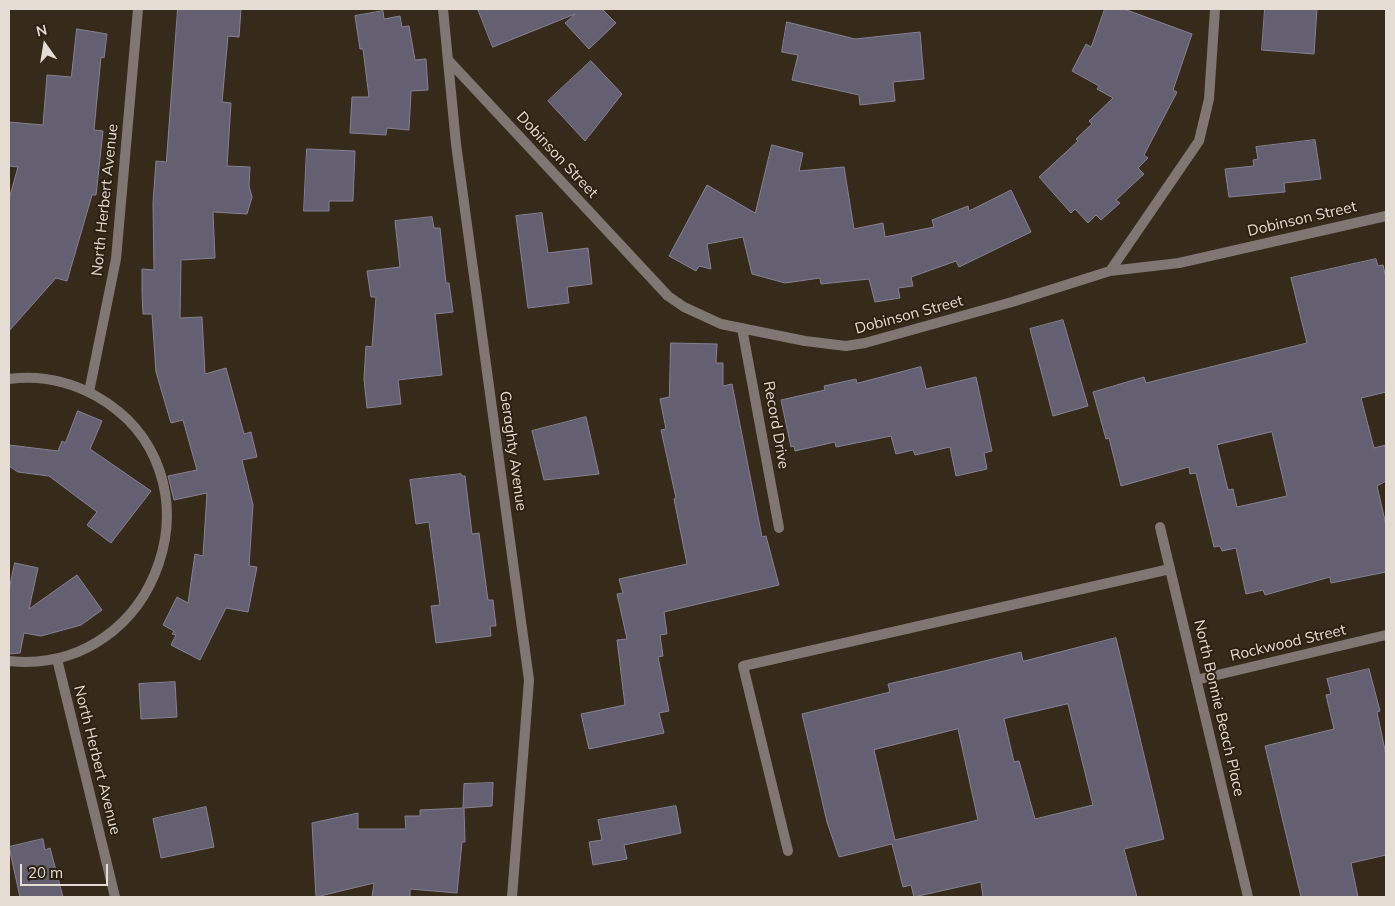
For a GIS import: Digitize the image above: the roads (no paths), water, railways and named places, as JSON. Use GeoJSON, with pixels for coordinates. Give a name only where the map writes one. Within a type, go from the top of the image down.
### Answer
{"type":"FeatureCollection","features":[{"type":"Feature","properties":{"kind":"street","name":"North Herbert Avenue"},"geometry":{"type":"LineString","coordinates":[[89,392],[116,259],[138,9]]}},
{"type":"Feature","properties":{"kind":"street","name":"Geraghty Avenue"},"geometry":{"type":"LineString","coordinates":[[443,9],[457,154],[529,680],[512,897]]}},
{"type":"Feature","properties":{"kind":"street"},"geometry":{"type":"LineString","coordinates":[[1110,271],[1199,141],[1210,99],[1215,9]]}},
{"type":"Feature","properties":{"kind":"street","name":"Dobinson Street"},"geometry":{"type":"LineString","coordinates":[[449,61],[668,296],[684,307],[721,324],[805,341],[846,346],[865,343],[1012,302],[1110,271],[1179,263],[1386,216]]}},
{"type":"Feature","properties":{"kind":"street","name":"Record Drive"},"geometry":{"type":"LineString","coordinates":[[742,328],[780,528]]}},
{"type":"Feature","properties":{"kind":"street"},"geometry":{"type":"LineString","coordinates":[[9,379],[46,379],[68,384],[89,392],[127,418],[141,435],[161,475],[166,498],[167,522],[165,543],[150,585],[138,607],[120,627],[80,652],[34,663],[9,661]]}},
{"type":"Feature","properties":{"kind":"street","name":"North Bonnie Beach Place"},"geometry":{"type":"LineString","coordinates":[[1160,527],[1248,897]]}},
{"type":"Feature","properties":{"kind":"street"},"geometry":{"type":"LineString","coordinates":[[788,851],[743,666],[1170,569]]}},
{"type":"Feature","properties":{"kind":"street","name":"Rockwood Street"},"geometry":{"type":"LineString","coordinates":[[1196,680],[1386,635]]}},
{"type":"Feature","properties":{"kind":"street","name":"North Herbert Avenue"},"geometry":{"type":"LineString","coordinates":[[57,659],[115,897]]}}]}
